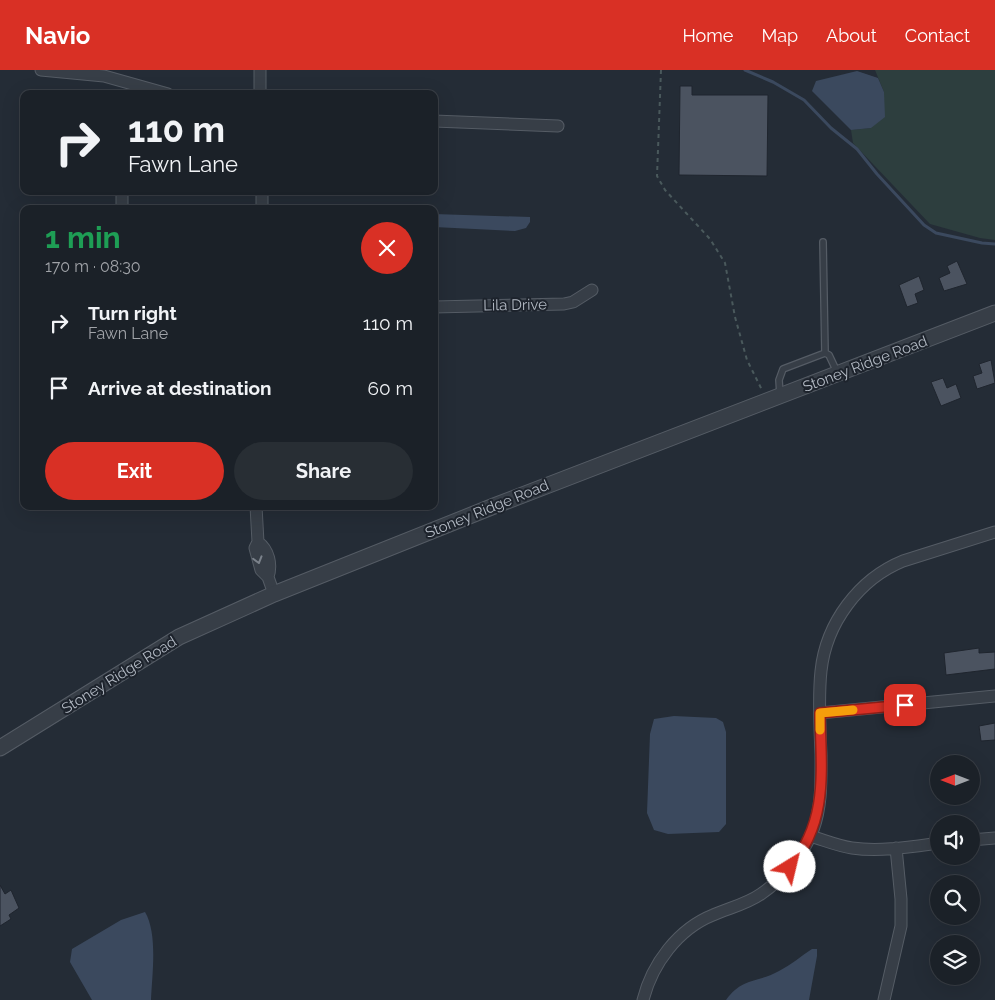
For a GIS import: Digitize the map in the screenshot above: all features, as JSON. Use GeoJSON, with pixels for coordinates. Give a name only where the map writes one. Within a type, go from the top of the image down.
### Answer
{"type":"FeatureCollection","features":[{"type":"Feature","properties":{"kind":"street"},"geometry":{"type":"LineString","coordinates":[[41,70],[94,75],[136,89]]}},
{"type":"Feature","properties":{"kind":"street"},"geometry":{"type":"LineString","coordinates":[[260,70],[260,90]]}},
{"type":"Feature","properties":{"kind":"street"},"geometry":{"type":"LineString","coordinates":[[438,121],[558,126]]}},
{"type":"Feature","properties":{"kind":"street","name":"Lila Drive"},"geometry":{"type":"LineString","coordinates":[[438,307],[564,304],[573,302],[592,290]]}},
{"type":"Feature","properties":{"kind":"street","name":"Stoney Ridge Road"},"geometry":{"type":"LineString","coordinates":[[0,748],[179,637],[274,594],[494,506],[995,313]]}},
{"type":"Feature","properties":{"kind":"street"},"geometry":{"type":"LineString","coordinates":[[256,510],[258,542],[265,546],[271,568],[268,577],[274,594]]}},
{"type":"Feature","properties":{"kind":"street"},"geometry":{"type":"LineString","coordinates":[[642,1000],[656,968],[678,939],[704,919],[751,900],[769,888],[798,857],[810,836],[817,816],[820,799],[821,673],[829,639],[842,611],[860,590],[882,571],[903,561],[995,532]]}},
{"type":"Feature","properties":{"kind":"street"},"geometry":{"type":"LineString","coordinates":[[820,713],[995,696]]}},
{"type":"Feature","properties":{"kind":"street"},"geometry":{"type":"LineString","coordinates":[[810,836],[851,848],[896,848],[930,844]]}},
{"type":"Feature","properties":{"kind":"street"},"geometry":{"type":"LineString","coordinates":[[980,839],[995,838]]}},
{"type":"Feature","properties":{"kind":"street"},"geometry":{"type":"LineString","coordinates":[[884,1000],[901,926],[901,899],[896,848]]}},
{"type":"Feature","properties":{"kind":"lane"},"geometry":{"type":"LineString","coordinates":[[823,242],[825,353]]}},
{"type":"Feature","properties":{"kind":"lane"},"geometry":{"type":"LineString","coordinates":[[774,398],[783,369],[825,353]]}},
{"type":"Feature","properties":{"kind":"lane"},"geometry":{"type":"LineString","coordinates":[[825,353],[829,354],[838,374]]}},
{"type":"Feature","properties":{"kind":"path"},"geometry":{"type":"LineString","coordinates":[[661,70],[657,176],[665,190],[710,239],[726,263],[735,317],[747,360],[757,383],[774,398]]}},
{"type":"Feature","properties":{"kind":"shaded area"},"geometry":{"type":"Polygon","coordinates":[[[875,70],[995,70],[995,240],[980,238],[930,224],[853,143],[851,130],[871,128],[884,92],[875,70]]]}},
{"type":"Feature","properties":{"kind":"water"},"geometry":{"type":"Polygon","coordinates":[[[857,71],[878,78],[884,92],[885,117],[871,128],[851,130],[812,91],[816,81],[857,71]]]}},
{"type":"Feature","properties":{"kind":"water"},"geometry":{"type":"Polygon","coordinates":[[[438,214],[530,217],[530,222],[526,228],[515,231],[438,227],[438,214]]]}},
{"type":"Feature","properties":{"kind":"water"},"geometry":{"type":"Polygon","coordinates":[[[674,716],[716,718],[723,722],[726,732],[726,824],[719,832],[668,834],[654,830],[647,813],[650,734],[654,719],[674,716]]]}},
{"type":"Feature","properties":{"kind":"water"},"geometry":{"type":"Polygon","coordinates":[[[145,912],[152,932],[153,943],[151,1000],[92,1000],[70,962],[72,949],[121,920],[145,912]]]}},
{"type":"Feature","properties":{"kind":"water"},"geometry":{"type":"Polygon","coordinates":[[[812,949],[817,949],[817,956],[809,1000],[726,1000],[738,987],[779,971],[812,949]]]}},
{"type":"Feature","properties":{"kind":"building"},"geometry":{"type":"Polygon","coordinates":[[[680,86],[692,86],[692,95],[768,95],[767,176],[679,175],[680,86]]]}},
{"type":"Feature","properties":{"kind":"building"},"geometry":{"type":"Polygon","coordinates":[[[957,261],[967,284],[944,291],[939,278],[950,273],[947,266],[957,261]]]}},
{"type":"Feature","properties":{"kind":"building"},"geometry":{"type":"Polygon","coordinates":[[[919,276],[924,290],[915,294],[918,303],[907,307],[899,285],[919,276]]]}},
{"type":"Feature","properties":{"kind":"building"},"geometry":{"type":"Polygon","coordinates":[[[991,360],[995,383],[977,389],[973,376],[982,373],[979,364],[991,360]]]}},
{"type":"Feature","properties":{"kind":"building"},"geometry":{"type":"Polygon","coordinates":[[[943,378],[947,388],[956,384],[961,398],[941,406],[931,382],[943,378]]]}},
{"type":"Feature","properties":{"kind":"building"},"geometry":{"type":"Polygon","coordinates":[[[979,648],[979,653],[995,652],[995,669],[946,675],[944,653],[979,648]]]}},
{"type":"Feature","properties":{"kind":"building"},"geometry":{"type":"Polygon","coordinates":[[[995,723],[995,740],[981,741],[979,726],[995,723]]]}},
{"type":"Feature","properties":{"kind":"building"},"geometry":{"type":"Polygon","coordinates":[[[0,885],[5,894],[11,890],[19,908],[9,915],[11,919],[0,926],[0,885]]]}},
{"type":"Feature","properties":{"kind":"waterway"},"geometry":{"type":"LineString","coordinates":[[745,70],[773,82],[804,100],[831,128],[857,149],[877,174],[924,225],[936,233],[995,244]]}},
{"type":"Feature","properties":{"kind":"slow traffic"},"geometry":{"type":"LineString","coordinates":[[820,730],[820,713],[853,710]]}},
{"type":"Feature","properties":{"kind":"route"},"geometry":{"type":"LineString","coordinates":[[790,867],[808,840],[817,816],[821,773],[820,713],[905,705]]}}]}
